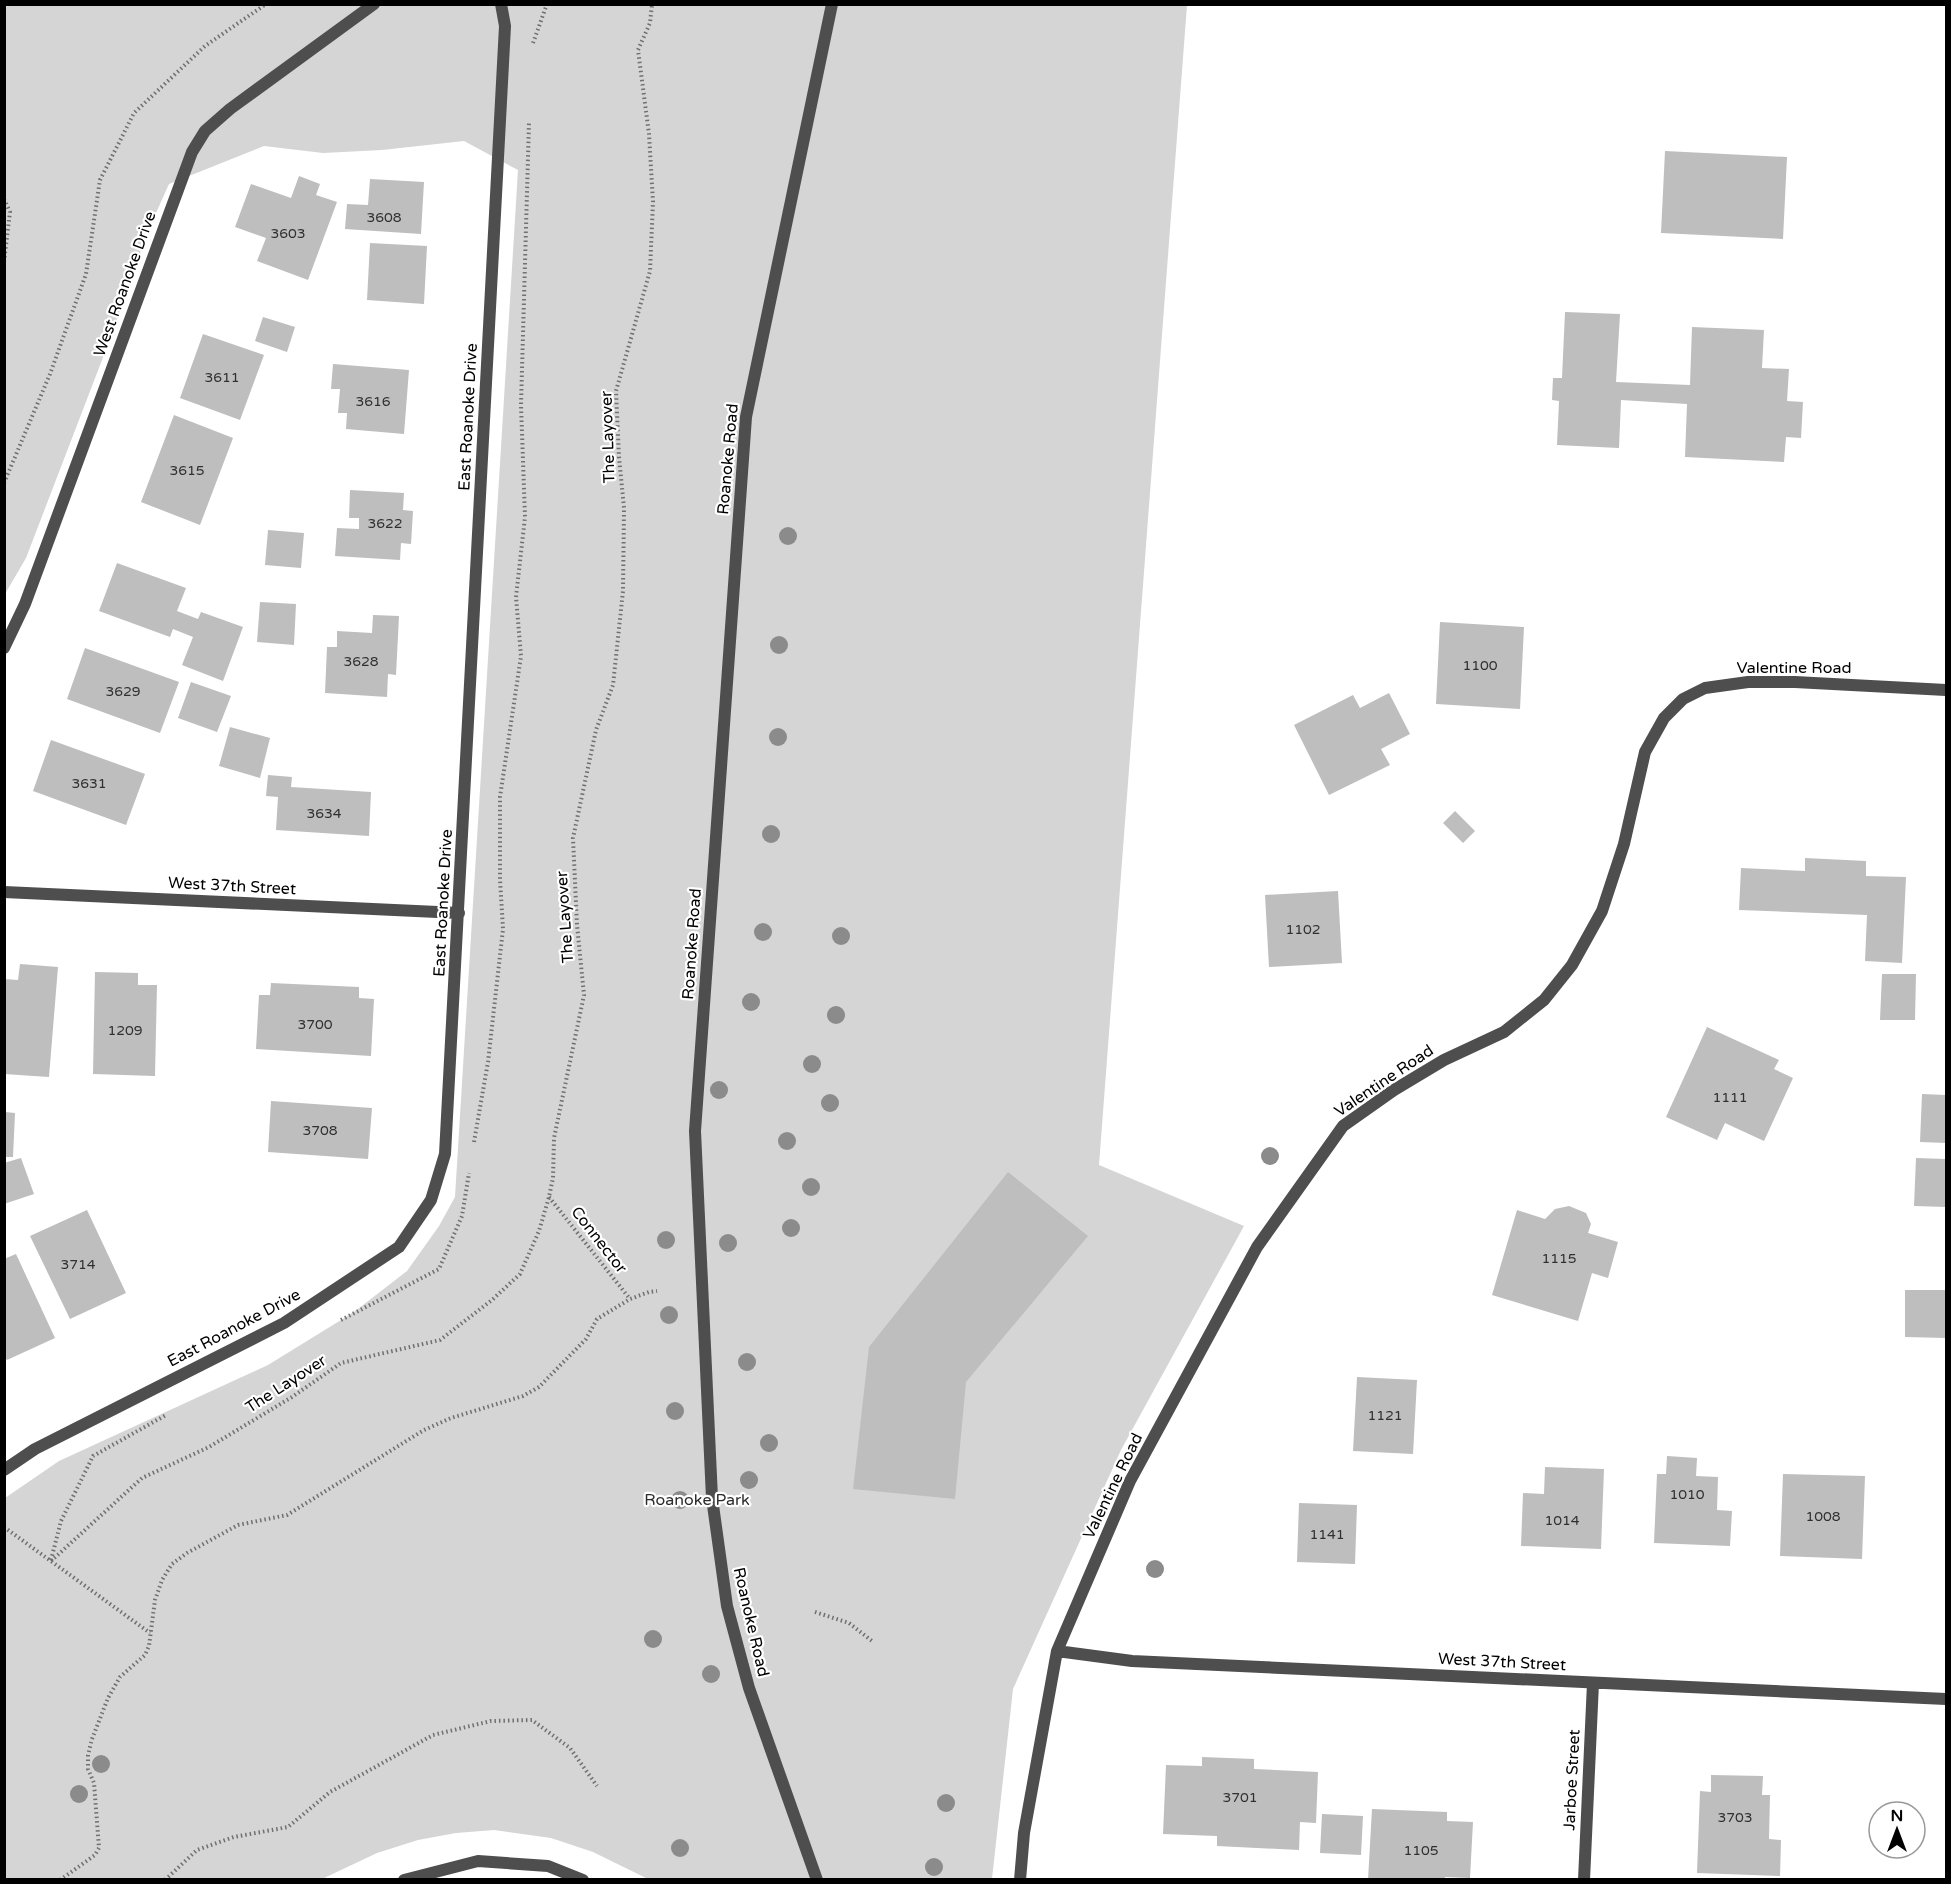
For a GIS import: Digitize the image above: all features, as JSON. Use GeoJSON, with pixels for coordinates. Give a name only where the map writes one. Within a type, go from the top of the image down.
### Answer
{"type":"FeatureCollection","features":[{"type":"Feature","properties":{"kind":"street","name":"West Roanoke Drive"},"geometry":{"type":"LineString","coordinates":[[4,648],[25,604],[192,152],[205,131],[230,109],[374,4]]}},
{"type":"Feature","properties":{"kind":"street","name":"East Roanoke Drive"},"geometry":{"type":"LineString","coordinates":[[4,1470],[35,1449],[284,1323],[399,1247],[431,1200],[445,1154],[505,26],[501,4]]}},
{"type":"Feature","properties":{"kind":"street","name":"Roanoke Road"},"geometry":{"type":"LineString","coordinates":[[817,1880],[749,1688],[727,1606],[712,1498],[695,1131],[746,417],[832,4]]}},
{"type":"Feature","properties":{"kind":"street","name":"Valentine Road"},"geometry":{"type":"LineString","coordinates":[[1020,1880],[1024,1833],[1057,1651],[1130,1481],[1257,1247],[1342,1126],[1443,1060],[1504,1032],[1544,1000],[1572,965],[1602,911],[1624,844],[1645,752],[1664,718],[1683,699],[1705,688],[1748,682],[1795,682],[1947,690]]}},
{"type":"Feature","properties":{"kind":"street","name":"West 37th Street"},"geometry":{"type":"LineString","coordinates":[[4,892],[459,913]]}},
{"type":"Feature","properties":{"kind":"street","name":"West 37th Street"},"geometry":{"type":"LineString","coordinates":[[1057,1651],[1132,1661],[1947,1699]]}},
{"type":"Feature","properties":{"kind":"street","name":"Jarboe Street"},"geometry":{"type":"LineString","coordinates":[[1584,1880],[1593,1683]]}},
{"type":"Feature","properties":{"kind":"street"},"geometry":{"type":"LineString","coordinates":[[404,1880],[478,1861],[548,1866],[583,1880]]}},
{"type":"Feature","properties":{"kind":"path"},"geometry":{"type":"LineString","coordinates":[[4,483],[50,374],[86,274],[100,180],[134,113],[205,46],[266,4]]}},
{"type":"Feature","properties":{"kind":"path"},"geometry":{"type":"LineString","coordinates":[[531,47],[547,4]]}},
{"type":"Feature","properties":{"kind":"path","name":"The Layover"},"geometry":{"type":"LineString","coordinates":[[51,1561],[142,1478],[209,1448],[292,1397],[341,1363],[440,1340],[492,1300],[520,1274],[539,1231],[553,1178],[554,1138],[584,995],[577,925],[573,838],[596,730],[613,685],[623,591],[624,508],[616,391],[650,272],[653,202],[649,134],[638,50],[650,23],[652,4]]}},
{"type":"Feature","properties":{"kind":"path"},"geometry":{"type":"LineString","coordinates":[[474,1145],[488,1062],[503,929],[500,879],[500,797],[521,656],[516,597],[525,517],[521,405],[529,119]]}},
{"type":"Feature","properties":{"kind":"path"},"geometry":{"type":"LineString","coordinates":[[4,199],[10,212],[4,262]]}},
{"type":"Feature","properties":{"kind":"path"},"geometry":{"type":"LineString","coordinates":[[340,1320],[439,1269],[462,1216],[470,1169]]}},
{"type":"Feature","properties":{"kind":"path","name":"Connector"},"geometry":{"type":"LineString","coordinates":[[549,1197],[630,1299]]}},
{"type":"Feature","properties":{"kind":"path"},"geometry":{"type":"LineString","coordinates":[[60,1880],[95,1855],[99,1848],[94,1784],[88,1769],[90,1747],[108,1698],[120,1677],[145,1655],[151,1634],[155,1600],[162,1580],[172,1564],[187,1553],[238,1525],[287,1515],[424,1430],[451,1418],[523,1396],[539,1387],[586,1339],[597,1319],[630,1299],[657,1291]]}},
{"type":"Feature","properties":{"kind":"path"},"geometry":{"type":"LineString","coordinates":[[51,1561],[61,1521],[93,1456],[171,1413]]}},
{"type":"Feature","properties":{"kind":"path"},"geometry":{"type":"LineString","coordinates":[[4,1527],[151,1634]]}},
{"type":"Feature","properties":{"kind":"path"},"geometry":{"type":"LineString","coordinates":[[815,1612],[849,1623],[872,1641]]}},
{"type":"Feature","properties":{"kind":"path"},"geometry":{"type":"LineString","coordinates":[[165,1880],[197,1850],[234,1837],[288,1827],[330,1792],[433,1735],[491,1721],[532,1720],[570,1748],[597,1786]]}},
{"type":"Feature","properties":{"kind":"green space","name":"Roanoke Park"},"geometry":{"type":"Polygon","coordinates":[[[5,5],[1187,5],[1099,1165],[1244,1226],[1121,1450],[1013,1689],[992,1879],[648,1879],[593,1852],[551,1838],[494,1830],[456,1833],[418,1840],[377,1853],[322,1879],[5,1879],[5,1498],[59,1461],[268,1365],[354,1312],[407,1271],[439,1226],[455,1197],[518,170],[464,141],[382,150],[323,153],[264,146],[169,184],[147,233],[112,334],[26,558],[5,594],[5,5]]]}},
{"type":"Feature","properties":{"kind":"building"},"geometry":{"type":"Polygon","coordinates":[[[1665,151],[1787,157],[1783,239],[1661,233],[1665,151]]]}},
{"type":"Feature","properties":{"kind":"building"},"geometry":{"type":"Polygon","coordinates":[[[299,176],[320,184],[316,195],[337,202],[308,280],[257,261],[266,238],[235,227],[251,184],[291,198],[299,176]]]}},
{"type":"Feature","properties":{"kind":"building"},"geometry":{"type":"Polygon","coordinates":[[[370,179],[424,182],[421,234],[345,229],[347,204],[368,205],[370,179]]]}},
{"type":"Feature","properties":{"kind":"building"},"geometry":{"type":"Polygon","coordinates":[[[370,243],[427,246],[424,304],[367,300],[370,243]]]}},
{"type":"Feature","properties":{"kind":"building"},"geometry":{"type":"Polygon","coordinates":[[[1565,312],[1620,314],[1616,382],[1690,385],[1692,327],[1764,330],[1762,368],[1789,369],[1787,401],[1803,402],[1801,438],[1786,437],[1784,462],[1685,457],[1687,404],[1621,400],[1619,448],[1557,445],[1559,401],[1552,400],[1553,378],[1562,378],[1565,312]]]}},
{"type":"Feature","properties":{"kind":"building"},"geometry":{"type":"Polygon","coordinates":[[[263,317],[295,327],[287,352],[255,341],[263,317]]]}},
{"type":"Feature","properties":{"kind":"building"},"geometry":{"type":"Polygon","coordinates":[[[203,334],[264,355],[240,420],[180,398],[203,334]]]}},
{"type":"Feature","properties":{"kind":"building"},"geometry":{"type":"Polygon","coordinates":[[[333,364],[409,370],[404,434],[346,429],[347,413],[338,413],[340,389],[331,389],[333,364]]]}},
{"type":"Feature","properties":{"kind":"building"},"geometry":{"type":"Polygon","coordinates":[[[174,415],[233,438],[200,525],[141,502],[174,415]]]}},
{"type":"Feature","properties":{"kind":"building"},"geometry":{"type":"Polygon","coordinates":[[[350,490],[404,493],[403,510],[413,511],[411,544],[401,543],[400,560],[335,556],[337,528],[359,529],[359,518],[349,518],[350,490]]]}},
{"type":"Feature","properties":{"kind":"building"},"geometry":{"type":"Polygon","coordinates":[[[268,530],[304,533],[301,568],[265,565],[268,530]]]}},
{"type":"Feature","properties":{"kind":"building"},"geometry":{"type":"Polygon","coordinates":[[[117,563],[186,588],[177,611],[198,619],[201,612],[243,627],[223,681],[182,665],[193,637],[173,629],[170,637],[99,611],[117,563]]]}},
{"type":"Feature","properties":{"kind":"building"},"geometry":{"type":"Polygon","coordinates":[[[260,602],[296,604],[294,645],[257,642],[260,602]]]}},
{"type":"Feature","properties":{"kind":"building"},"geometry":{"type":"Polygon","coordinates":[[[373,615],[399,616],[396,675],[388,674],[387,697],[325,693],[327,647],[337,647],[337,631],[372,633],[373,615]]]}},
{"type":"Feature","properties":{"kind":"building"},"geometry":{"type":"Polygon","coordinates":[[[1440,622],[1524,627],[1520,709],[1436,704],[1440,622]]]}},
{"type":"Feature","properties":{"kind":"building"},"geometry":{"type":"Polygon","coordinates":[[[85,648],[179,682],[160,733],[67,699],[85,648]]]}},
{"type":"Feature","properties":{"kind":"building"},"geometry":{"type":"Polygon","coordinates":[[[191,682],[231,696],[217,732],[178,718],[191,682]]]}},
{"type":"Feature","properties":{"kind":"building"},"geometry":{"type":"Polygon","coordinates":[[[1389,693],[1410,734],[1381,749],[1390,765],[1329,795],[1294,725],[1353,695],[1360,708],[1389,693]]]}},
{"type":"Feature","properties":{"kind":"building"},"geometry":{"type":"Polygon","coordinates":[[[230,727],[270,738],[260,778],[219,766],[230,727]]]}},
{"type":"Feature","properties":{"kind":"building"},"geometry":{"type":"Polygon","coordinates":[[[51,740],[145,774],[126,825],[33,791],[51,740]]]}},
{"type":"Feature","properties":{"kind":"building"},"geometry":{"type":"Polygon","coordinates":[[[268,775],[292,777],[291,787],[371,792],[369,836],[276,830],[278,797],[266,796],[268,775]]]}},
{"type":"Feature","properties":{"kind":"building"},"geometry":{"type":"Polygon","coordinates":[[[1455,811],[1475,831],[1463,843],[1443,823],[1455,811]]]}},
{"type":"Feature","properties":{"kind":"building"},"geometry":{"type":"Polygon","coordinates":[[[1805,858],[1866,861],[1866,876],[1906,877],[1902,963],[1865,961],[1867,915],[1739,910],[1741,868],[1805,871],[1805,858]]]}},
{"type":"Feature","properties":{"kind":"building"},"geometry":{"type":"Polygon","coordinates":[[[1338,891],[1342,963],[1269,967],[1265,895],[1338,891]]]}},
{"type":"Feature","properties":{"kind":"building"},"geometry":{"type":"Polygon","coordinates":[[[20,964],[58,967],[49,1077],[4,1074],[4,979],[18,980],[20,964]]]}},
{"type":"Feature","properties":{"kind":"building"},"geometry":{"type":"Polygon","coordinates":[[[95,972],[138,973],[138,985],[157,985],[155,1076],[93,1074],[95,972]]]}},
{"type":"Feature","properties":{"kind":"building"},"geometry":{"type":"Polygon","coordinates":[[[1882,974],[1916,974],[1915,1020],[1880,1020],[1882,974]]]}},
{"type":"Feature","properties":{"kind":"building"},"geometry":{"type":"Polygon","coordinates":[[[271,983],[359,987],[359,998],[374,999],[371,1056],[256,1049],[259,995],[270,995],[271,983]]]}},
{"type":"Feature","properties":{"kind":"building"},"geometry":{"type":"Polygon","coordinates":[[[1707,1027],[1779,1060],[1774,1069],[1793,1078],[1764,1141],[1725,1123],[1717,1140],[1666,1117],[1707,1027]]]}},
{"type":"Feature","properties":{"kind":"building"},"geometry":{"type":"Polygon","coordinates":[[[1922,1094],[1946,1095],[1946,1143],[1920,1142],[1922,1094]]]}},
{"type":"Feature","properties":{"kind":"building"},"geometry":{"type":"Polygon","coordinates":[[[271,1101],[372,1108],[368,1159],[268,1152],[271,1101]]]}},
{"type":"Feature","properties":{"kind":"building"},"geometry":{"type":"Polygon","coordinates":[[[5,1112],[15,1113],[13,1157],[5,1157],[5,1112]]]}},
{"type":"Feature","properties":{"kind":"building"},"geometry":{"type":"Polygon","coordinates":[[[21,1158],[34,1194],[4,1204],[4,1163],[21,1158]]]}},
{"type":"Feature","properties":{"kind":"building"},"geometry":{"type":"Polygon","coordinates":[[[1916,1158],[1946,1159],[1946,1207],[1914,1206],[1916,1158]]]}},
{"type":"Feature","properties":{"kind":"building"},"geometry":{"type":"Polygon","coordinates":[[[1008,1172],[1088,1236],[966,1382],[955,1499],[853,1489],[869,1347],[1008,1172]]]}},
{"type":"Feature","properties":{"kind":"building"},"geometry":{"type":"Polygon","coordinates":[[[1569,1206],[1586,1213],[1591,1224],[1588,1233],[1618,1242],[1608,1278],[1592,1273],[1578,1321],[1492,1295],[1517,1210],[1545,1219],[1555,1209],[1569,1206]]]}},
{"type":"Feature","properties":{"kind":"building"},"geometry":{"type":"Polygon","coordinates":[[[87,1210],[126,1293],[70,1319],[30,1236],[87,1210]]]}},
{"type":"Feature","properties":{"kind":"building"},"geometry":{"type":"Polygon","coordinates":[[[16,1254],[55,1338],[7,1360],[4,1356],[4,1259],[16,1254]]]}},
{"type":"Feature","properties":{"kind":"building"},"geometry":{"type":"Polygon","coordinates":[[[1905,1290],[1946,1290],[1946,1338],[1905,1337],[1905,1290]]]}},
{"type":"Feature","properties":{"kind":"building"},"geometry":{"type":"Polygon","coordinates":[[[1357,1377],[1417,1380],[1413,1454],[1353,1451],[1357,1377]]]}},
{"type":"Feature","properties":{"kind":"building"},"geometry":{"type":"Polygon","coordinates":[[[1667,1456],[1697,1458],[1696,1476],[1718,1477],[1717,1510],[1732,1511],[1730,1546],[1654,1543],[1657,1474],[1666,1474],[1667,1456]]]}},
{"type":"Feature","properties":{"kind":"building"},"geometry":{"type":"Polygon","coordinates":[[[1545,1467],[1604,1469],[1601,1549],[1521,1546],[1523,1493],[1544,1494],[1545,1467]]]}},
{"type":"Feature","properties":{"kind":"building"},"geometry":{"type":"Polygon","coordinates":[[[1783,1474],[1865,1476],[1862,1559],[1780,1556],[1783,1474]]]}},
{"type":"Feature","properties":{"kind":"building"},"geometry":{"type":"Polygon","coordinates":[[[1299,1503],[1357,1505],[1355,1564],[1297,1562],[1299,1503]]]}},
{"type":"Feature","properties":{"kind":"building"},"geometry":{"type":"Polygon","coordinates":[[[1202,1757],[1254,1759],[1254,1769],[1318,1772],[1316,1823],[1300,1822],[1299,1850],[1217,1846],[1217,1836],[1163,1834],[1166,1765],[1202,1766],[1202,1757]]]}},
{"type":"Feature","properties":{"kind":"building"},"geometry":{"type":"Polygon","coordinates":[[[1711,1775],[1763,1776],[1762,1795],[1770,1795],[1769,1839],[1781,1840],[1780,1876],[1697,1873],[1700,1791],[1711,1792],[1711,1775]]]}},
{"type":"Feature","properties":{"kind":"building"},"geometry":{"type":"Polygon","coordinates":[[[1372,1809],[1447,1812],[1447,1821],[1473,1822],[1470,1878],[1368,1880],[1372,1809]]]}},
{"type":"Feature","properties":{"kind":"building"},"geometry":{"type":"Polygon","coordinates":[[[1322,1814],[1363,1816],[1361,1855],[1320,1853],[1322,1814]]]}}]}
